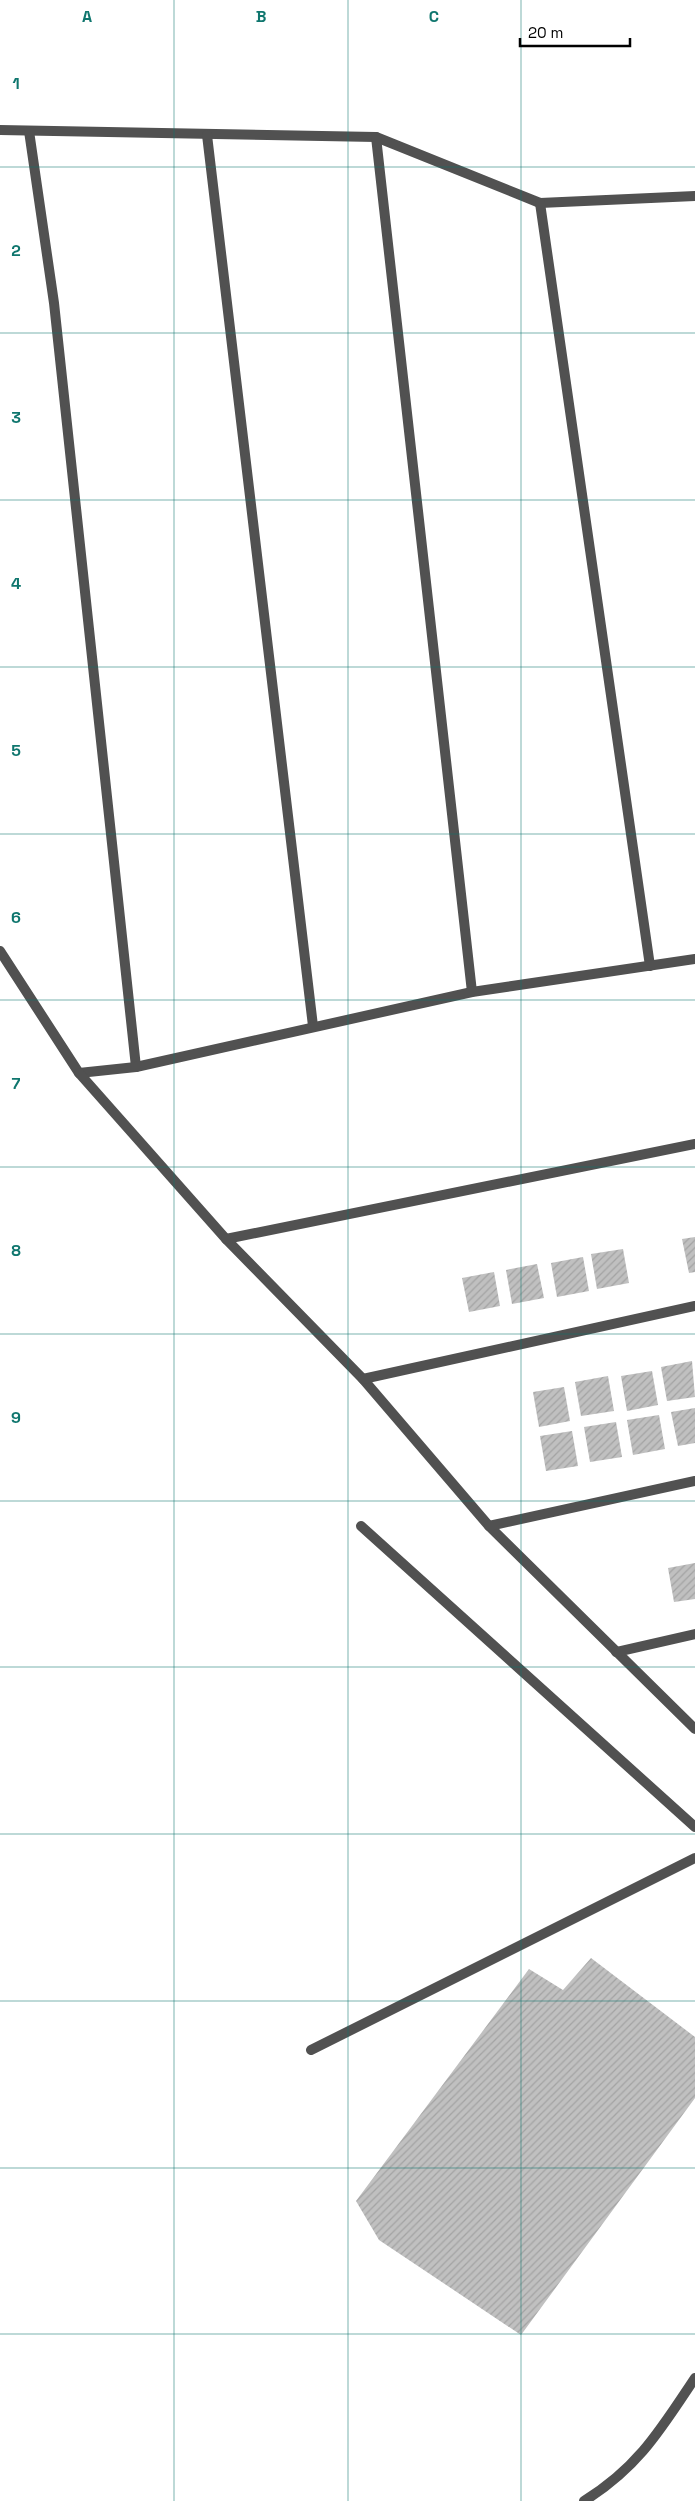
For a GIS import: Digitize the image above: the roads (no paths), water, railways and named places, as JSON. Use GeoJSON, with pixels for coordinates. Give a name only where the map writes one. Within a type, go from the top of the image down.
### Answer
{"type":"FeatureCollection","features":[{"type":"Feature","properties":{"kind":"street"},"geometry":{"type":"LineString","coordinates":[[0,130],[376,138],[540,203],[695,196]]}},
{"type":"Feature","properties":{"kind":"street"},"geometry":{"type":"LineString","coordinates":[[28,131],[54,303],[136,1068]]}},
{"type":"Feature","properties":{"kind":"street"},"geometry":{"type":"LineString","coordinates":[[207,135],[314,1026]]}},
{"type":"Feature","properties":{"kind":"street"},"geometry":{"type":"LineString","coordinates":[[376,138],[472,992]]}},
{"type":"Feature","properties":{"kind":"street"},"geometry":{"type":"LineString","coordinates":[[540,203],[650,966]]}},
{"type":"Feature","properties":{"kind":"street"},"geometry":{"type":"LineString","coordinates":[[0,951],[79,1073],[226,1240],[363,1379],[490,1526],[695,1729]]}},
{"type":"Feature","properties":{"kind":"street"},"geometry":{"type":"LineString","coordinates":[[79,1073],[136,1068],[314,1026],[472,992],[695,959]]}},
{"type":"Feature","properties":{"kind":"street"},"geometry":{"type":"LineString","coordinates":[[226,1240],[695,1144]]}},
{"type":"Feature","properties":{"kind":"street"},"geometry":{"type":"LineString","coordinates":[[363,1379],[695,1306]]}},
{"type":"Feature","properties":{"kind":"street"},"geometry":{"type":"LineString","coordinates":[[490,1526],[695,1481]]}},
{"type":"Feature","properties":{"kind":"street"},"geometry":{"type":"LineString","coordinates":[[361,1526],[695,1827]]}},
{"type":"Feature","properties":{"kind":"street"},"geometry":{"type":"LineString","coordinates":[[616,1652],[695,1634]]}},
{"type":"Feature","properties":{"kind":"street"},"geometry":{"type":"LineString","coordinates":[[311,2050],[695,1858]]}},
{"type":"Feature","properties":{"kind":"street"},"geometry":{"type":"LineString","coordinates":[[584,2501],[610,2486],[649,2446],[695,2378]]}}]}
